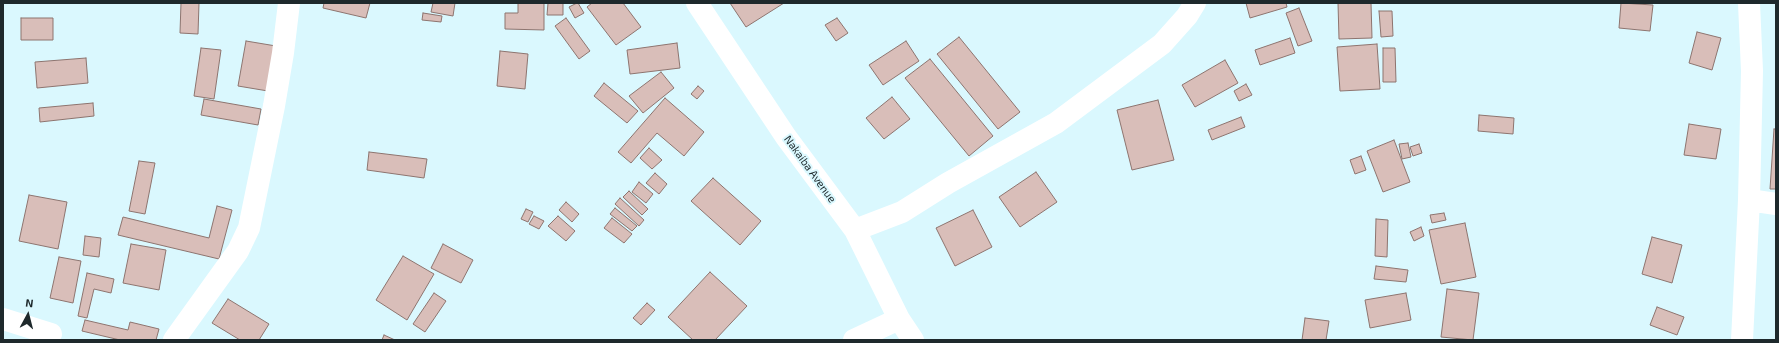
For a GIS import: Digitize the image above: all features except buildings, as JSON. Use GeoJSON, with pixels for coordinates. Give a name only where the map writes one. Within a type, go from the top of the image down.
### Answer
{"type":"FeatureCollection","features":[{"type":"Feature","properties":{"kind":"street"},"geometry":{"type":"LineString","coordinates":[[174,340],[238,251],[249,228],[274,106],[283,54],[288,3]]}},
{"type":"Feature","properties":{"kind":"street","name":"Nakaiba Avenue"},"geometry":{"type":"LineString","coordinates":[[697,3],[786,137],[855,230],[899,319],[913,340]]}},
{"type":"Feature","properties":{"kind":"street"},"geometry":{"type":"LineString","coordinates":[[855,230],[902,212],[948,183],[1056,123],[1162,44],[1187,16],[1195,3]]}},
{"type":"Feature","properties":{"kind":"street"},"geometry":{"type":"LineString","coordinates":[[1742,340],[1750,200],[1752,71],[1748,3]]}},
{"type":"Feature","properties":{"kind":"street"},"geometry":{"type":"LineString","coordinates":[[1750,200],[1776,204]]}},
{"type":"Feature","properties":{"kind":"street"},"geometry":{"type":"LineString","coordinates":[[3,319],[51,334]]}},
{"type":"Feature","properties":{"kind":"street"},"geometry":{"type":"LineString","coordinates":[[854,340],[899,319]]}}]}
